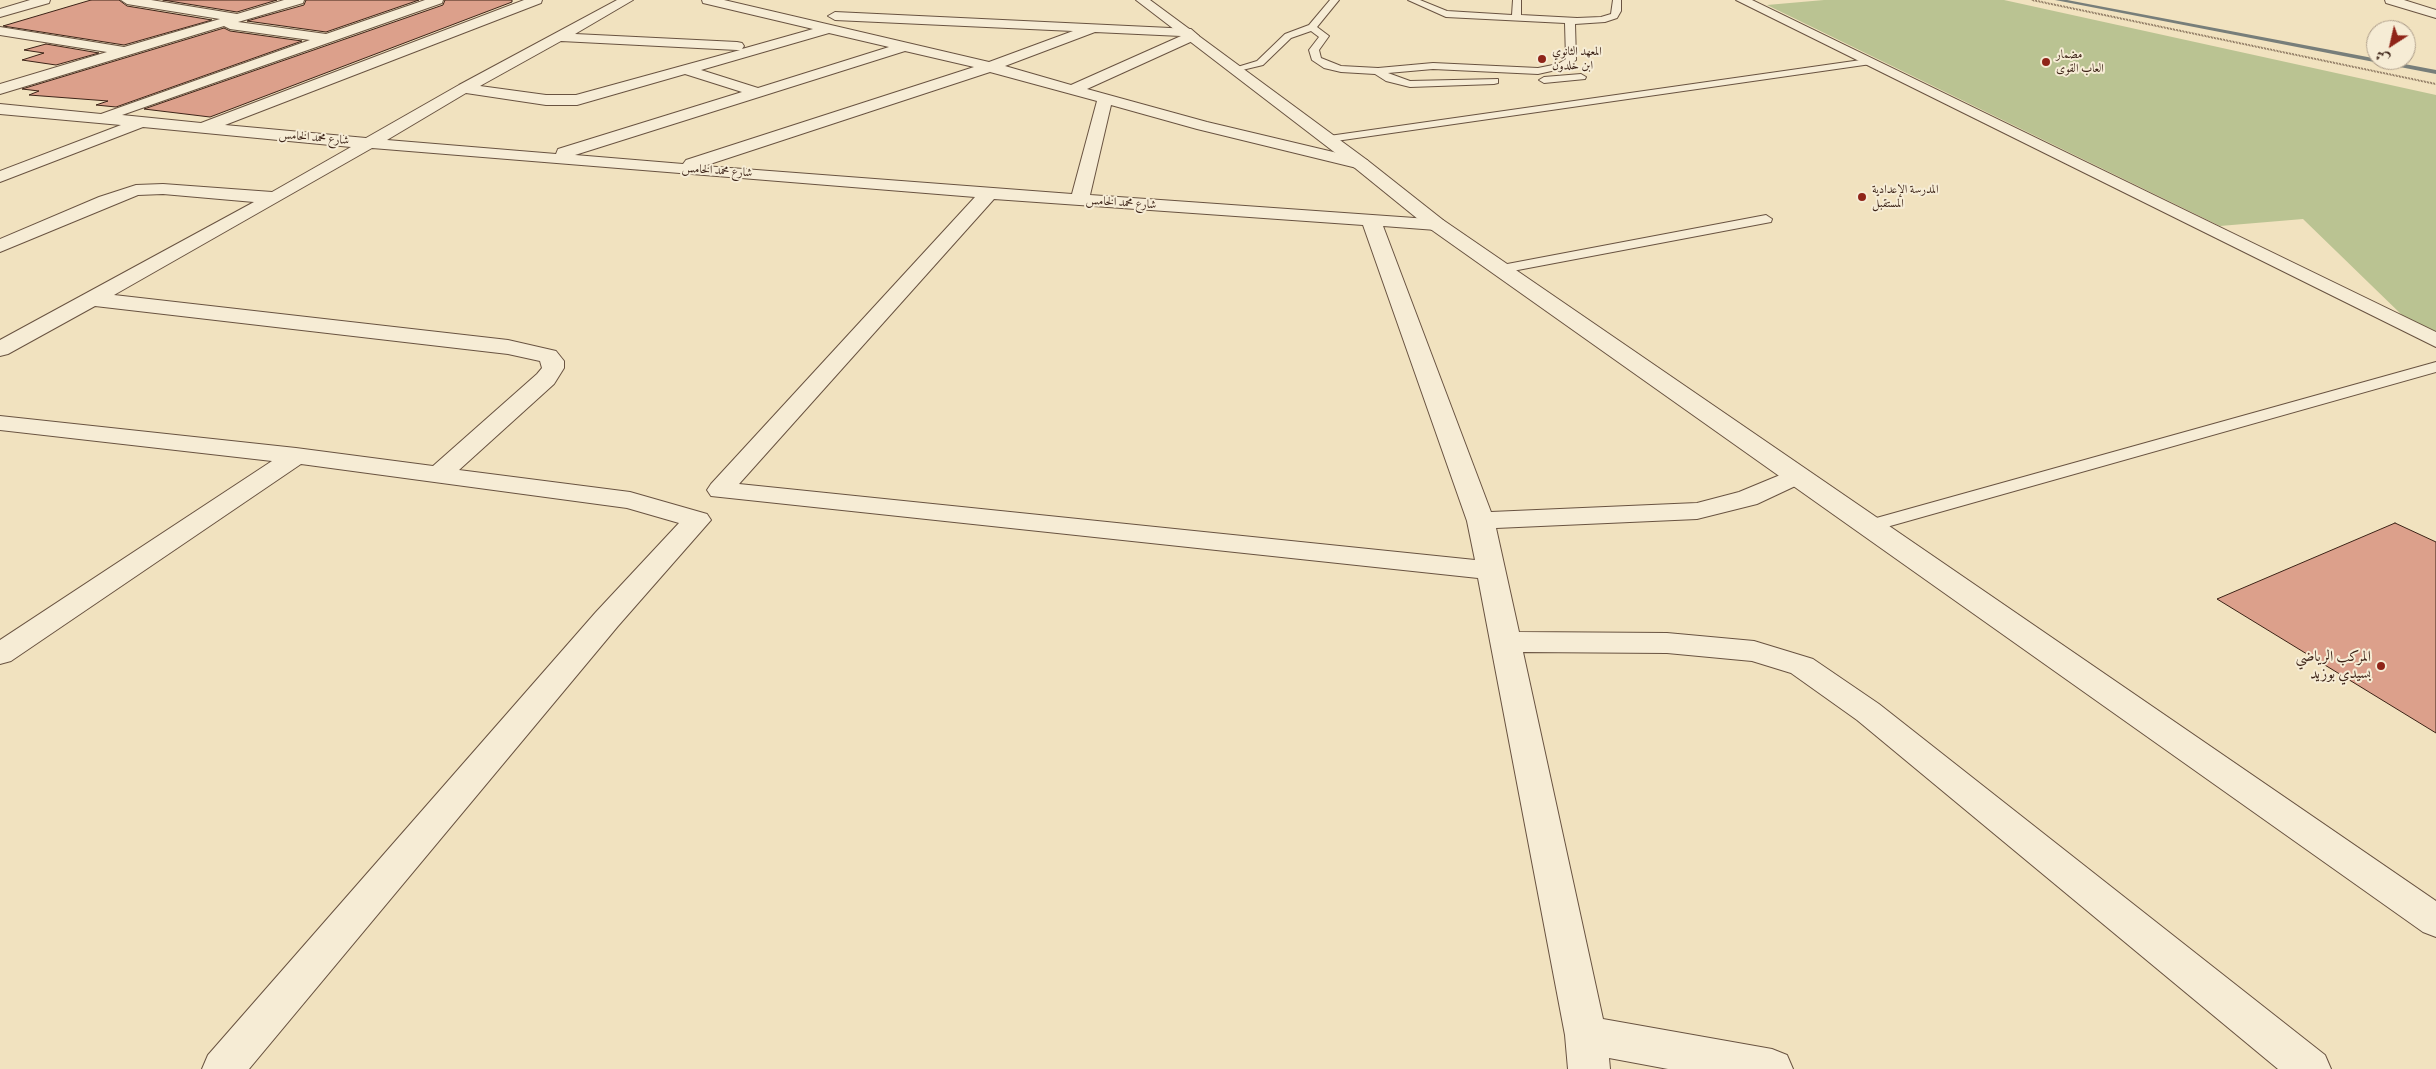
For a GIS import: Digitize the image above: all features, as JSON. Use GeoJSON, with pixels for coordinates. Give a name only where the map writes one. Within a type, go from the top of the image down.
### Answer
{"type":"FeatureCollection","features":[{"type":"Feature","properties":{"kind":"street"},"geometry":{"type":"LineString","coordinates":[[0,13],[44,0]]}},
{"type":"Feature","properties":{"kind":"street"},"geometry":{"type":"LineString","coordinates":[[127,0],[238,18]]}},
{"type":"Feature","properties":{"kind":"street"},"geometry":{"type":"LineString","coordinates":[[0,89],[298,0]]}},
{"type":"Feature","properties":{"kind":"street"},"geometry":{"type":"LineString","coordinates":[[99,118],[436,0]]}},
{"type":"Feature","properties":{"kind":"street"},"geometry":{"type":"LineString","coordinates":[[201,128],[536,0]]}},
{"type":"Feature","properties":{"kind":"street"},"geometry":{"type":"LineString","coordinates":[[0,349],[275,198],[366,143],[464,88],[628,0]]}},
{"type":"Feature","properties":{"kind":"street"},"geometry":{"type":"LineString","coordinates":[[708,0],[990,67],[1203,126],[1361,164]]}},
{"type":"Feature","properties":{"kind":"street"},"geometry":{"type":"LineString","coordinates":[[1142,0],[1238,70],[1436,224],[2436,921]]}},
{"type":"Feature","properties":{"kind":"street"},"geometry":{"type":"LineString","coordinates":[[1742,0],[2436,340]]}},
{"type":"Feature","properties":{"kind":"street"},"geometry":{"type":"LineString","coordinates":[[2391,0],[2436,14]]}},
{"type":"Feature","properties":{"kind":"street"},"geometry":{"type":"LineString","coordinates":[[759,11],[1189,34]]}},
{"type":"Feature","properties":{"kind":"street"},"geometry":{"type":"LineString","coordinates":[[464,88],[546,100],[569,101],[863,18]]}},
{"type":"Feature","properties":{"kind":"street"},"geometry":{"type":"LineString","coordinates":[[219,24],[364,42]]}},
{"type":"Feature","properties":{"kind":"street"},"geometry":{"type":"LineString","coordinates":[[553,157],[756,92],[950,38],[993,24]]}},
{"type":"Feature","properties":{"kind":"street"},"geometry":{"type":"LineString","coordinates":[[680,168],[990,67],[1093,28]]}},
{"type":"Feature","properties":{"kind":"street"},"geometry":{"type":"LineString","coordinates":[[0,31],[128,51]]}},
{"type":"Feature","properties":{"kind":"street"},"geometry":{"type":"LineString","coordinates":[[1072,90],[1189,34]]}},
{"type":"Feature","properties":{"kind":"street"},"geometry":{"type":"LineString","coordinates":[[562,37],[758,48]]}},
{"type":"Feature","properties":{"kind":"street"},"geometry":{"type":"LineString","coordinates":[[382,45],[410,48]]}},
{"type":"Feature","properties":{"kind":"street"},"geometry":{"type":"LineString","coordinates":[[684,68],[756,92]]}},
{"type":"Feature","properties":{"kind":"street"},"geometry":{"type":"LineString","coordinates":[[1080,200],[1105,99]]}},
{"type":"Feature","properties":{"kind":"street","name":"شارع محمد الخامس"},"geometry":{"type":"LineString","coordinates":[[0,109],[366,143],[989,193],[1436,224]]}},
{"type":"Feature","properties":{"kind":"street"},"geometry":{"type":"LineString","coordinates":[[0,177],[142,122]]}},
{"type":"Feature","properties":{"kind":"street"},"geometry":{"type":"LineString","coordinates":[[0,246],[105,201],[136,190],[163,189],[275,198]]}},
{"type":"Feature","properties":{"kind":"street"},"geometry":{"type":"LineString","coordinates":[[223,1069],[613,612],[696,520],[720,490],[989,193]]}},
{"type":"Feature","properties":{"kind":"street"},"geometry":{"type":"LineString","coordinates":[[1371,220],[1481,521],[1508,642],[1588,1052],[1772,1069]]}},
{"type":"Feature","properties":{"kind":"street"},"geometry":{"type":"LineString","coordinates":[[94,299],[508,347],[548,356],[553,361],[553,368],[546,379],[437,476]]}},
{"type":"Feature","properties":{"kind":"street"},"geometry":{"type":"LineString","coordinates":[[0,423],[296,456],[630,500],[696,520]]}},
{"type":"Feature","properties":{"kind":"street"},"geometry":{"type":"LineString","coordinates":[[0,654],[296,456]]}},
{"type":"Feature","properties":{"kind":"street"},"geometry":{"type":"LineString","coordinates":[[1481,521],[1697,511],[1748,498],[1797,476]]}},
{"type":"Feature","properties":{"kind":"street"},"geometry":{"type":"LineString","coordinates":[[720,490],[1492,572]]}},
{"type":"Feature","properties":{"kind":"street"},"geometry":{"type":"LineString","coordinates":[[0,626],[32,632]]}},
{"type":"Feature","properties":{"kind":"street"},"geometry":{"type":"LineString","coordinates":[[1508,642],[1667,643],[1754,651],[1773,655],[1802,666],[1868,712],[2310,1069]]}},
{"type":"Feature","properties":{"kind":"lane"},"geometry":{"type":"LineString","coordinates":[[1238,70],[1260,63],[1288,36],[1312,27],[1335,0]]}},
{"type":"Feature","properties":{"kind":"lane"},"geometry":{"type":"LineString","coordinates":[[1412,0],[1446,14],[1570,21],[1602,20],[1614,16],[1617,11],[1617,0]]}},
{"type":"Feature","properties":{"kind":"lane"},"geometry":{"type":"LineString","coordinates":[[1516,19],[1517,0]]}},
{"type":"Feature","properties":{"kind":"lane"},"geometry":{"type":"LineString","coordinates":[[1312,27],[1324,36],[1314,50],[1317,60],[1328,66],[1341,69],[1378,71],[1433,66],[1538,71],[1561,66],[1571,60],[1570,21]]}},
{"type":"Feature","properties":{"kind":"lane"},"geometry":{"type":"LineString","coordinates":[[1328,139],[1868,62]]}},
{"type":"Feature","properties":{"kind":"lane"},"geometry":{"type":"LineString","coordinates":[[1378,71],[1390,79],[1405,83],[1581,77]]}},
{"type":"Feature","properties":{"kind":"lane"},"geometry":{"type":"LineString","coordinates":[[1502,270],[1766,218]]}},
{"type":"Feature","properties":{"kind":"lane"},"geometry":{"type":"LineString","coordinates":[[1868,526],[2436,367]]}},
{"type":"Feature","properties":{"kind":"path"},"geometry":{"type":"LineString","coordinates":[[2032,0],[2436,84]]}},
{"type":"Feature","properties":{"kind":"green space"},"geometry":{"type":"Polygon","coordinates":[[[1824,0],[2004,0],[2436,95],[2436,332],[2404,317],[2303,219],[2220,226],[1767,5],[1824,0]]]}},
{"type":"Feature","properties":{"kind":"building"},"geometry":{"type":"Polygon","coordinates":[[[91,0],[119,0],[127,6],[212,20],[124,45],[3,26],[91,0]]]}},
{"type":"Feature","properties":{"kind":"building"},"geometry":{"type":"Polygon","coordinates":[[[163,0],[277,0],[237,12],[163,0]]]}},
{"type":"Feature","properties":{"kind":"building"},"geometry":{"type":"Polygon","coordinates":[[[306,0],[419,0],[326,32],[247,21],[304,5],[306,0]]]}},
{"type":"Feature","properties":{"kind":"building"},"geometry":{"type":"Polygon","coordinates":[[[445,0],[512,0],[512,2],[210,117],[144,109],[443,5],[445,0]]]}},
{"type":"Feature","properties":{"kind":"building"},"geometry":{"type":"Polygon","coordinates":[[[224,28],[230,31],[302,41],[116,107],[96,105],[108,101],[29,95],[39,91],[22,89],[224,28]]]}},
{"type":"Feature","properties":{"kind":"building"},"geometry":{"type":"Polygon","coordinates":[[[46,44],[99,53],[56,65],[22,60],[44,53],[24,50],[46,44]]]}},
{"type":"Feature","properties":{"kind":"building","name":"المركب الرياضي بسيدي بوزيد"},"geometry":{"type":"Polygon","coordinates":[[[2395,523],[2436,542],[2436,733],[2217,599],[2395,523]]]}},
{"type":"Feature","properties":{"kind":"waterway"},"geometry":{"type":"LineString","coordinates":[[2058,0],[2436,72]]}},
{"type":"Feature","properties":{"kind":"place","name":"المعهد الثانوي ابن خلدون"},"geometry":{"type":"Point","coordinates":[1542,59]}},
{"type":"Feature","properties":{"kind":"place","name":"مضمار العاب القوى"},"geometry":{"type":"Point","coordinates":[2046,62]}},
{"type":"Feature","properties":{"kind":"place","name":"المدرسة الإعدادية المستقبل"},"geometry":{"type":"Point","coordinates":[1862,197]}},
{"type":"Feature","properties":{"kind":"place","name":"المركب الرياضي بسيدي بوزيد"},"geometry":{"type":"Point","coordinates":[2381,666]}}]}
